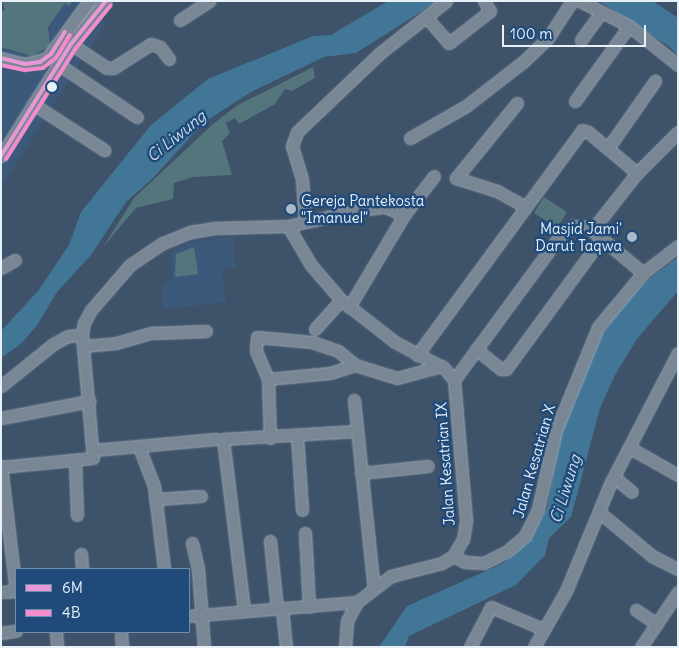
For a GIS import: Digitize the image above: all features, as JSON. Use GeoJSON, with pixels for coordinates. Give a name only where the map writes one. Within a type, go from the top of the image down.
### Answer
{"type":"FeatureCollection","features":[{"type":"Feature","properties":{"kind":"street"},"geometry":{"type":"LineString","coordinates":[[1,58],[25,64],[47,58],[89,1]]}},
{"type":"Feature","properties":{"kind":"street"},"geometry":{"type":"LineString","coordinates":[[1,156],[71,44],[106,1]]}},
{"type":"Feature","properties":{"kind":"street"},"geometry":{"type":"LineString","coordinates":[[180,20],[209,1]]}},
{"type":"Feature","properties":{"kind":"street"},"geometry":{"type":"LineString","coordinates":[[305,222],[302,179],[292,146],[297,132],[380,53],[427,18],[446,1]]}},
{"type":"Feature","properties":{"kind":"street"},"geometry":{"type":"LineString","coordinates":[[427,18],[450,43],[490,11],[484,1]]}},
{"type":"Feature","properties":{"kind":"street"},"geometry":{"type":"LineString","coordinates":[[410,138],[466,106],[523,62],[548,38],[572,1]]}},
{"type":"Feature","properties":{"kind":"street"},"geometry":{"type":"LineString","coordinates":[[580,1],[629,26],[678,65]]}},
{"type":"Feature","properties":{"kind":"street"},"geometry":{"type":"LineString","coordinates":[[581,40],[599,15]]}},
{"type":"Feature","properties":{"kind":"street"},"geometry":{"type":"LineString","coordinates":[[575,100],[629,26]]}},
{"type":"Feature","properties":{"kind":"street"},"geometry":{"type":"LineString","coordinates":[[71,44],[107,68],[113,68],[151,44],[160,47],[169,59]]}},
{"type":"Feature","properties":{"kind":"street"},"geometry":{"type":"LineString","coordinates":[[58,64],[137,117]]}},
{"type":"Feature","properties":{"kind":"street"},"geometry":{"type":"LineString","coordinates":[[608,148],[655,81]]}},
{"type":"Feature","properties":{"kind":"street"},"geometry":{"type":"LineString","coordinates":[[517,103],[456,178],[497,192],[524,206]]}},
{"type":"Feature","properties":{"kind":"street"},"geometry":{"type":"LineString","coordinates":[[33,104],[104,150]]}},
{"type":"Feature","properties":{"kind":"street"},"geometry":{"type":"LineString","coordinates":[[417,355],[524,206],[582,130],[608,148],[637,173]]}},
{"type":"Feature","properties":{"kind":"street"},"geometry":{"type":"LineString","coordinates":[[592,230],[637,173],[678,132]]}},
{"type":"Feature","properties":{"kind":"street"},"geometry":{"type":"LineString","coordinates":[[316,329],[345,303],[404,215],[434,176]]}},
{"type":"Feature","properties":{"kind":"street"},"geometry":{"type":"LineString","coordinates":[[15,585],[4,514],[1,466],[93,458],[94,450],[82,340],[91,310],[130,265],[163,243],[190,232],[214,228],[288,226],[385,207],[404,215]]}},
{"type":"Feature","properties":{"kind":"street"},"geometry":{"type":"LineString","coordinates":[[454,380],[562,233],[581,225],[592,230],[643,273]]}},
{"type":"Feature","properties":{"kind":"street","name":"Jalan Kesatrian IX"},"geometry":{"type":"LineString","coordinates":[[288,226],[311,265],[345,303],[417,355],[441,366],[454,380],[466,521],[463,539],[453,556]]}},
{"type":"Feature","properties":{"kind":"street"},"geometry":{"type":"LineString","coordinates":[[476,350],[502,370],[506,369],[602,238]]}},
{"type":"Feature","properties":{"kind":"street","name":"Jalan Kesatrian X"},"geometry":{"type":"LineString","coordinates":[[453,556],[465,562],[484,563],[506,552],[525,536],[538,509],[556,430],[588,346],[608,313],[643,273],[678,246]]}},
{"type":"Feature","properties":{"kind":"street"},"geometry":{"type":"LineString","coordinates":[[1,268],[15,260]]}},
{"type":"Feature","properties":{"kind":"street"},"geometry":{"type":"LineString","coordinates":[[1,386],[53,344],[68,336],[82,340],[116,343],[152,333],[206,331]]}},
{"type":"Feature","properties":{"kind":"street"},"geometry":{"type":"LineString","coordinates":[[270,438],[268,378],[256,350],[258,337],[312,342],[338,351],[355,365],[398,378],[441,366]]}},
{"type":"Feature","properties":{"kind":"street"},"geometry":{"type":"LineString","coordinates":[[534,647],[566,590],[614,477],[678,353]]}},
{"type":"Feature","properties":{"kind":"street"},"geometry":{"type":"LineString","coordinates":[[268,378],[330,373],[355,365]]}},
{"type":"Feature","properties":{"kind":"street"},"geometry":{"type":"LineString","coordinates":[[354,400],[374,589]]}},
{"type":"Feature","properties":{"kind":"street"},"geometry":{"type":"LineString","coordinates":[[1,418],[89,401]]}},
{"type":"Feature","properties":{"kind":"street"},"geometry":{"type":"LineString","coordinates":[[244,610],[223,439],[270,438],[356,431]]}},
{"type":"Feature","properties":{"kind":"street"},"geometry":{"type":"LineString","coordinates":[[297,436],[302,510]]}},
{"type":"Feature","properties":{"kind":"street"},"geometry":{"type":"LineString","coordinates":[[94,450],[216,440]]}},
{"type":"Feature","properties":{"kind":"street"},"geometry":{"type":"LineString","coordinates":[[139,447],[155,499],[164,568]]}},
{"type":"Feature","properties":{"kind":"street"},"geometry":{"type":"LineString","coordinates":[[630,448],[678,475]]}},
{"type":"Feature","properties":{"kind":"street"},"geometry":{"type":"LineString","coordinates":[[75,461],[77,515]]}},
{"type":"Feature","properties":{"kind":"street"},"geometry":{"type":"LineString","coordinates":[[361,473],[428,466]]}},
{"type":"Feature","properties":{"kind":"street"},"geometry":{"type":"LineString","coordinates":[[614,477],[632,492]]}},
{"type":"Feature","properties":{"kind":"street"},"geometry":{"type":"LineString","coordinates":[[155,499],[201,496]]}},
{"type":"Feature","properties":{"kind":"street"},"geometry":{"type":"LineString","coordinates":[[599,512],[652,556],[678,570]]}},
{"type":"Feature","properties":{"kind":"street"},"geometry":{"type":"LineString","coordinates":[[305,533],[309,607]]}},
{"type":"Feature","properties":{"kind":"street"},"geometry":{"type":"LineString","coordinates":[[270,541],[286,647]]}},
{"type":"Feature","properties":{"kind":"street"},"geometry":{"type":"LineString","coordinates":[[192,543],[198,570],[204,647]]}},
{"type":"Feature","properties":{"kind":"street"},"geometry":{"type":"LineString","coordinates":[[80,554],[82,568]]}},
{"type":"Feature","properties":{"kind":"street"},"geometry":{"type":"LineString","coordinates":[[345,647],[347,620],[357,602],[391,576],[442,563],[453,556]]}},
{"type":"Feature","properties":{"kind":"street"},"geometry":{"type":"LineString","coordinates":[[1,592],[15,591]]}},
{"type":"Feature","properties":{"kind":"street"},"geometry":{"type":"LineString","coordinates":[[641,647],[678,592]]}},
{"type":"Feature","properties":{"kind":"street"},"geometry":{"type":"LineString","coordinates":[[190,616],[357,602]]}},
{"type":"Feature","properties":{"kind":"street"},"geometry":{"type":"LineString","coordinates":[[470,647],[491,607],[543,629]]}},
{"type":"Feature","properties":{"kind":"street"},"geometry":{"type":"LineString","coordinates":[[636,610],[657,624]]}},
{"type":"Feature","properties":{"kind":"street"},"geometry":{"type":"LineString","coordinates":[[1,633],[15,631]]}},
{"type":"Feature","properties":{"kind":"street"},"geometry":{"type":"LineString","coordinates":[[56,633],[57,647]]}},
{"type":"Feature","properties":{"kind":"street"},"geometry":{"type":"LineString","coordinates":[[121,633],[122,647]]}},
{"type":"Feature","properties":{"kind":"shaded area"},"geometry":{"type":"Polygon","coordinates":[[[1,1],[96,1],[105,24],[1,188],[1,1]]]}},
{"type":"Feature","properties":{"kind":"shaded area"},"geometry":{"type":"Polygon","coordinates":[[[233,237],[236,267],[222,269],[226,302],[163,309],[163,282],[172,281],[172,253],[191,241],[233,237]]]}},
{"type":"Feature","properties":{"kind":"green space"},"geometry":{"type":"Polygon","coordinates":[[[7,1],[73,1],[69,6],[65,3],[48,27],[50,46],[32,56],[1,47],[1,11],[5,10],[3,3],[7,1]]]}},
{"type":"Feature","properties":{"kind":"green space"},"geometry":{"type":"Polygon","coordinates":[[[313,67],[315,78],[292,91],[285,89],[275,104],[239,124],[235,118],[226,123],[230,133],[222,141],[232,175],[193,177],[174,183],[173,199],[136,208],[103,247],[134,198],[212,125],[236,106],[313,67]]]}},
{"type":"Feature","properties":{"kind":"green space"},"geometry":{"type":"Polygon","coordinates":[[[544,197],[567,212],[557,228],[534,213],[544,197]]]}},
{"type":"Feature","properties":{"kind":"green space"},"geometry":{"type":"Polygon","coordinates":[[[194,247],[198,274],[175,277],[176,254],[194,247]]]}},
{"type":"Feature","properties":{"kind":"water","name":"Ci Liwung"},"geometry":{"type":"Polygon","coordinates":[[[388,1],[438,1],[356,53],[324,57],[251,92],[203,123],[153,178],[126,202],[91,255],[57,292],[38,324],[21,344],[1,358],[1,331],[38,291],[69,245],[81,212],[151,125],[208,79],[313,36],[331,35],[388,1]]]}},
{"type":"Feature","properties":{"kind":"water"},"geometry":{"type":"Polygon","coordinates":[[[599,1],[653,1],[678,18],[678,56],[670,47],[599,1]]]}},
{"type":"Feature","properties":{"kind":"water","name":"Ci Liwung"},"geometry":{"type":"Polygon","coordinates":[[[678,257],[678,291],[637,339],[615,375],[600,408],[571,517],[549,538],[545,555],[516,585],[409,636],[405,647],[379,647],[407,606],[504,563],[529,540],[547,508],[560,433],[599,339],[629,294],[678,257]]]}},
{"type":"Feature","properties":{"kind":"transit line","name":"6M"},"geometry":{"type":"LineString","coordinates":[[1,156],[71,44],[106,1]]}},
{"type":"Feature","properties":{"kind":"transit line","name":"4B"},"geometry":{"type":"LineString","coordinates":[[6,159],[76,48],[111,5]]}},
{"type":"Feature","properties":{"kind":"transit line","name":"6M"},"geometry":{"type":"LineString","coordinates":[[1,58],[25,64],[40,62],[51,54],[65,32]]}},
{"type":"Feature","properties":{"kind":"transit line","name":"4B"},"geometry":{"type":"LineString","coordinates":[[1,65],[25,70],[43,68],[56,58],[70,35]]}},
{"type":"Feature","properties":{"kind":"place","name":"Gereja Pantekosta \"Imanuel\""},"geometry":{"type":"Point","coordinates":[291,209]}},
{"type":"Feature","properties":{"kind":"place","name":"Masjid Jami' Darut Taqwa"},"geometry":{"type":"Point","coordinates":[632,237]}}]}
